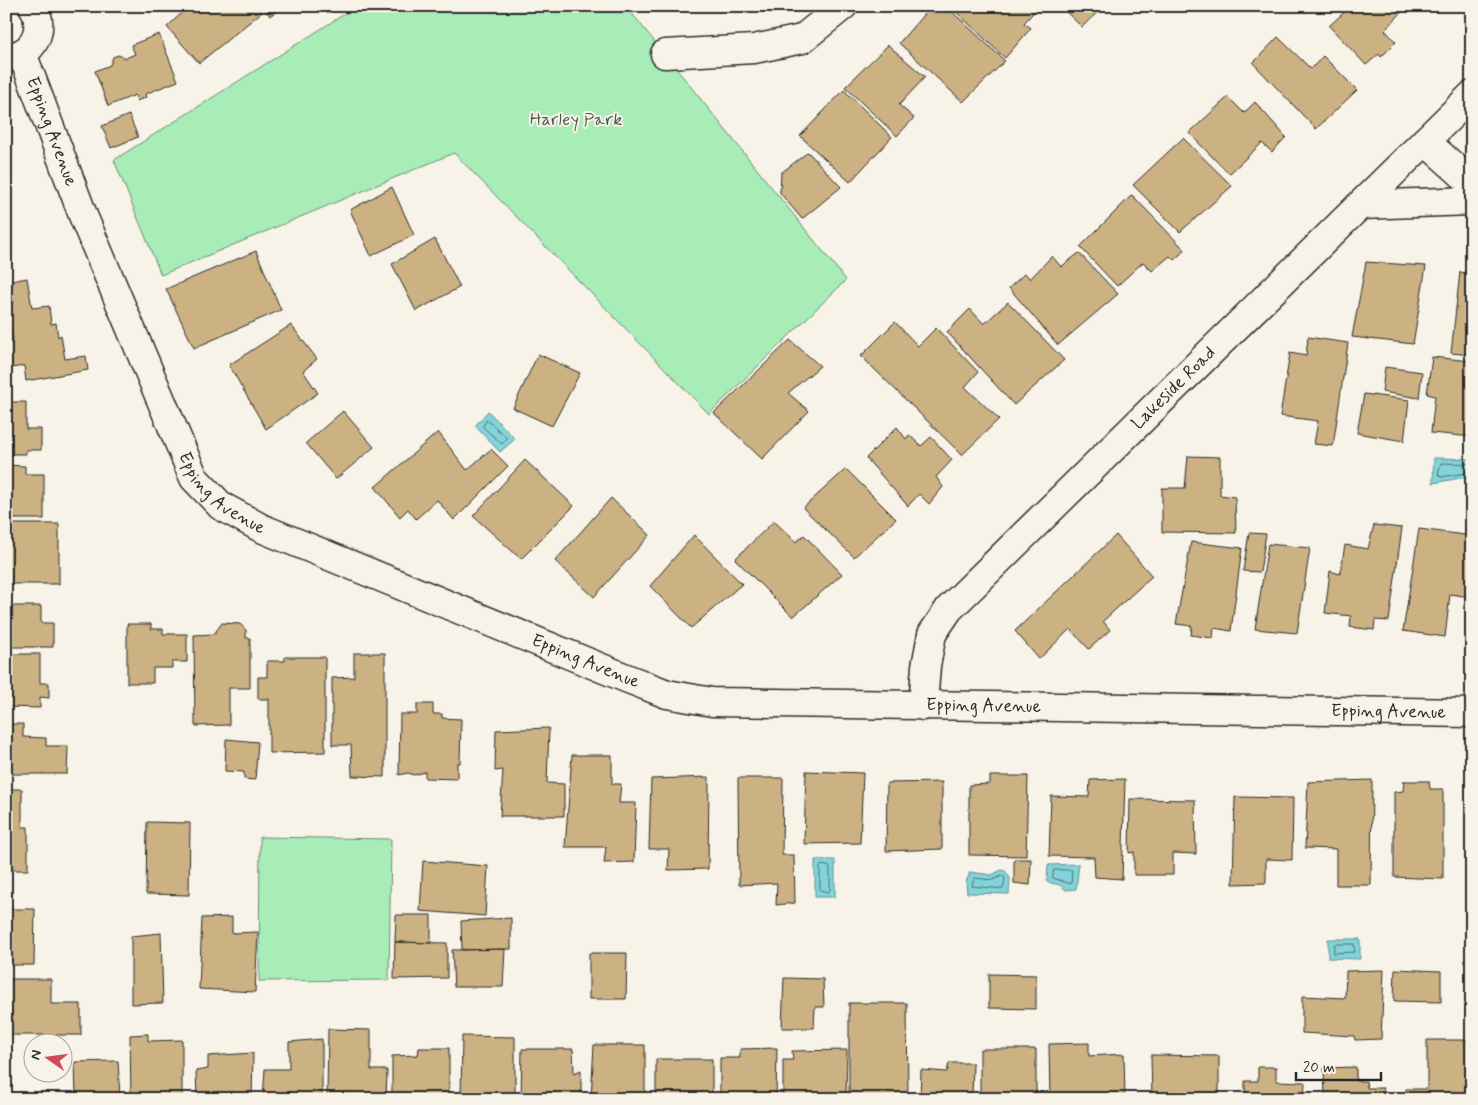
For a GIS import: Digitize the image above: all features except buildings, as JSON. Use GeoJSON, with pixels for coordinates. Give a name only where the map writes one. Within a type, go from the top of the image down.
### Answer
{"type":"FeatureCollection","features":[{"type":"Feature","properties":{"kind":"street"},"geometry":{"type":"LineString","coordinates":[[14,55],[30,48],[38,31],[39,21],[33,6]]}},
{"type":"Feature","properties":{"kind":"street"},"geometry":{"type":"LineString","coordinates":[[665,54],[754,49],[802,39],[843,6]]}},
{"type":"Feature","properties":{"kind":"street","name":"Epping Avenue"},"geometry":{"type":"LineString","coordinates":[[14,55],[194,478],[221,506],[261,528],[667,694],[712,702],[1472,713]]}},
{"type":"Feature","properties":{"kind":"street","name":"Lakeside Road"},"geometry":{"type":"LineString","coordinates":[[923,706],[925,670],[932,634],[949,609],[1472,95]]}},
{"type":"Feature","properties":{"kind":"street"},"geometry":{"type":"LineString","coordinates":[[1425,141],[1472,183]]}},
{"type":"Feature","properties":{"kind":"street"},"geometry":{"type":"LineString","coordinates":[[1360,205],[1472,201]]}},
{"type":"Feature","properties":{"kind":"green space","name":"Harley Park"},"geometry":{"type":"Polygon","coordinates":[[[357,6],[626,6],[846,280],[709,414],[454,153],[161,275],[114,160],[357,6]]]}},
{"type":"Feature","properties":{"kind":"green space"},"geometry":{"type":"Polygon","coordinates":[[[260,837],[391,839],[389,980],[259,981],[260,837]]]}},
{"type":"Feature","properties":{"kind":"water"},"geometry":{"type":"Polygon","coordinates":[[[488,411],[515,439],[500,452],[475,426],[488,411]]]}},
{"type":"Feature","properties":{"kind":"water"},"geometry":{"type":"Polygon","coordinates":[[[1434,458],[1472,459],[1472,476],[1433,483],[1434,458]]]}},
{"type":"Feature","properties":{"kind":"water"},"geometry":{"type":"Polygon","coordinates":[[[815,860],[835,860],[835,897],[815,897],[815,860]]]}},
{"type":"Feature","properties":{"kind":"water"},"geometry":{"type":"Polygon","coordinates":[[[1079,864],[1076,889],[1066,890],[1060,885],[1047,882],[1048,865],[1079,864]]]}},
{"type":"Feature","properties":{"kind":"water"},"geometry":{"type":"Polygon","coordinates":[[[1001,870],[1005,871],[1010,878],[1009,894],[967,893],[966,882],[970,872],[992,875],[1001,870]]]}},
{"type":"Feature","properties":{"kind":"water"},"geometry":{"type":"Polygon","coordinates":[[[1328,939],[1360,939],[1360,959],[1328,958],[1328,939]]]}}]}
